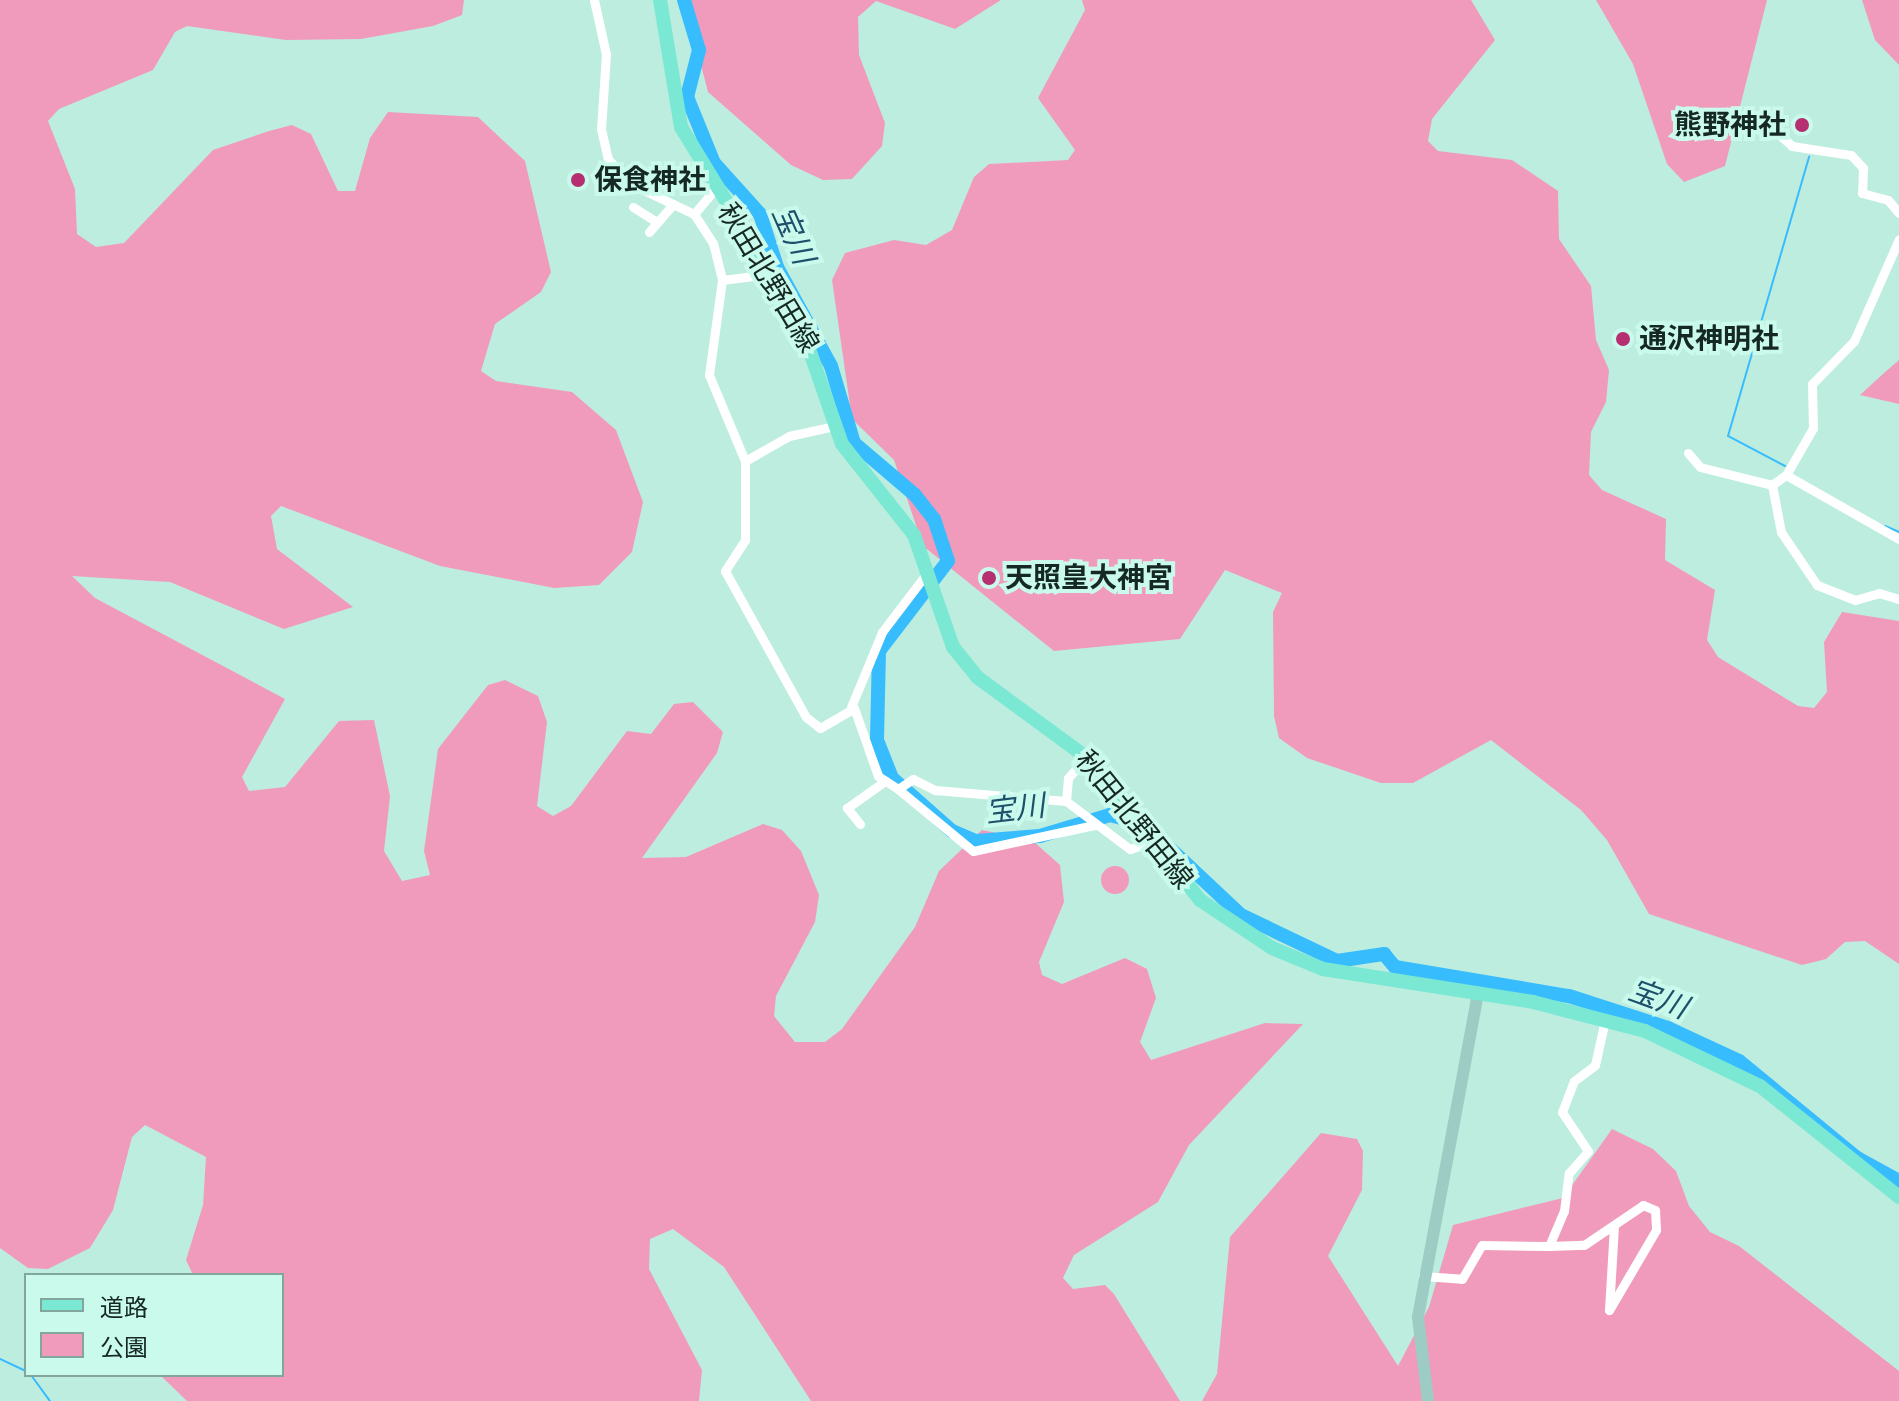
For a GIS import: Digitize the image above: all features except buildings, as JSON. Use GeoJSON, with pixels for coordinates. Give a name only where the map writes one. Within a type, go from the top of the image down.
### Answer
{"type":"FeatureCollection","features":[{"type":"Feature","properties":{"kind":"main road","name":"秋田北野田線"},"geometry":{"type":"LineString","coordinates":[[660,0],[681,127],[714,190],[812,347],[834,426],[914,535],[933,594],[965,664],[1086,757],[1200,900],[1305,963],[1478,993],[1605,1020],[1737,1072],[1899,1197]]}},
{"type":"Feature","properties":{"kind":"street"},"geometry":{"type":"LineString","coordinates":[[594,0],[606,54],[601,129],[608,159],[631,184],[694,214],[713,243],[722,280],[709,375],[745,461],[745,540],[725,571],[806,717],[820,728],[851,707],[882,632],[928,576]]}},
{"type":"Feature","properties":{"kind":"street"},"geometry":{"type":"LineString","coordinates":[[1775,131],[1792,146],[1851,155],[1863,168],[1862,193],[1888,200],[1899,213]]}},
{"type":"Feature","properties":{"kind":"street"},"geometry":{"type":"LineString","coordinates":[[694,214],[714,190]]}},
{"type":"Feature","properties":{"kind":"street"},"geometry":{"type":"LineString","coordinates":[[649,232],[673,204]]}},
{"type":"Feature","properties":{"kind":"street"},"geometry":{"type":"LineString","coordinates":[[633,207],[657,222]]}},
{"type":"Feature","properties":{"kind":"street"},"geometry":{"type":"LineString","coordinates":[[1688,453],[1700,467],[1772,485],[1786,475],[1813,428],[1812,384],[1854,341],[1899,239]]}},
{"type":"Feature","properties":{"kind":"street"},"geometry":{"type":"LineString","coordinates":[[722,280],[769,274]]}},
{"type":"Feature","properties":{"kind":"street"},"geometry":{"type":"LineString","coordinates":[[745,461],[789,436],[834,426]]}},
{"type":"Feature","properties":{"kind":"street"},"geometry":{"type":"LineString","coordinates":[[1786,475],[1899,539]]}},
{"type":"Feature","properties":{"kind":"street"},"geometry":{"type":"LineString","coordinates":[[1772,485],[1781,532],[1817,585],[1855,600],[1879,593],[1899,599]]}},
{"type":"Feature","properties":{"kind":"street"},"geometry":{"type":"LineString","coordinates":[[851,707],[885,781],[902,786],[1066,801],[1130,849],[1148,838]]}},
{"type":"Feature","properties":{"kind":"street"},"geometry":{"type":"LineString","coordinates":[[1066,801],[1068,778],[1086,757]]}},
{"type":"Feature","properties":{"kind":"street"},"geometry":{"type":"LineString","coordinates":[[860,824],[847,808],[885,781]]}},
{"type":"Feature","properties":{"kind":"street"},"geometry":{"type":"LineString","coordinates":[[902,786],[973,851],[1089,821]]}},
{"type":"Feature","properties":{"kind":"street"},"geometry":{"type":"LineString","coordinates":[[1428,1401],[1418,1317],[1423,1276],[1478,993]]}},
{"type":"Feature","properties":{"kind":"street"},"geometry":{"type":"LineString","coordinates":[[1549,1246],[1569,1173],[1588,1151],[1562,1112],[1574,1081],[1595,1065],[1605,1020]]}},
{"type":"Feature","properties":{"kind":"street"},"geometry":{"type":"LineString","coordinates":[[1423,1276],[1462,1279],[1482,1245],[1584,1245],[1643,1205],[1658,1220],[1609,1310],[1614,1226]]}},
{"type":"Feature","properties":{"kind":"green space"},"geometry":{"type":"Polygon","coordinates":[[[0,0],[464,0],[462,15],[433,26],[361,39],[286,40],[187,26],[175,32],[153,70],[59,109],[48,121],[75,189],[77,234],[96,247],[124,243],[213,150],[269,131],[292,125],[311,134],[338,191],[355,191],[370,138],[388,112],[478,117],[525,161],[551,272],[541,292],[495,324],[481,371],[496,381],[572,392],[616,430],[643,502],[632,552],[599,585],[554,588],[440,566],[281,506],[271,516],[277,549],[353,607],[284,629],[170,582],[72,576],[95,598],[285,699],[242,777],[249,791],[285,787],[339,721],[374,720],[390,796],[384,851],[402,881],[430,875],[424,851],[438,749],[488,685],[505,680],[538,696],[547,722],[537,806],[553,816],[571,806],[627,731],[651,734],[674,704],[693,702],[723,732],[717,753],[642,858],[686,857],[763,824],[782,830],[801,851],[819,895],[815,922],[776,996],[774,1016],[795,1042],[825,1042],[842,1029],[915,927],[939,871],[982,830],[1033,841],[1060,865],[1064,902],[1039,962],[1042,975],[1062,984],[1125,958],[1147,969],[1156,998],[1140,1042],[1151,1060],[1265,1023],[1303,1024],[1189,1145],[1158,1202],[1074,1255],[1063,1278],[1073,1289],[1105,1285],[1114,1294],[1180,1401],[811,1401],[724,1267],[673,1229],[650,1239],[649,1269],[702,1370],[699,1401],[187,1401],[162,1377],[284,1377],[284,1273],[192,1273],[186,1260],[203,1205],[206,1157],[145,1125],[132,1137],[113,1210],[90,1248],[48,1269],[28,1268],[0,1248],[0,0]]]}},
{"type":"Feature","properties":{"kind":"green space"},"geometry":{"type":"Polygon","coordinates":[[[684,0],[1001,0],[955,29],[876,1],[858,17],[859,55],[885,123],[882,146],[852,179],[823,180],[791,165],[708,92],[684,0]]]}},
{"type":"Feature","properties":{"kind":"green space"},"geometry":{"type":"Polygon","coordinates":[[[1082,0],[1471,0],[1495,40],[1432,119],[1428,141],[1438,151],[1512,160],[1558,191],[1559,239],[1591,286],[1596,340],[1609,370],[1606,402],[1591,432],[1589,475],[1602,490],[1666,519],[1665,560],[1715,590],[1707,640],[1718,657],[1798,706],[1814,708],[1827,692],[1824,642],[1842,612],[1899,621],[1899,964],[1865,941],[1845,942],[1826,959],[1802,965],[1649,914],[1607,840],[1581,810],[1491,740],[1413,783],[1381,783],[1307,758],[1279,738],[1274,716],[1273,612],[1282,593],[1225,570],[1180,639],[1054,651],[923,546],[894,460],[852,419],[832,280],[845,253],[894,240],[926,245],[952,230],[974,177],[989,164],[1068,160],[1075,150],[1038,98],[1085,10],[1082,0]]]}},
{"type":"Feature","properties":{"kind":"green space"},"geometry":{"type":"Polygon","coordinates":[[[1596,0],[1767,0],[1725,166],[1684,182],[1667,164],[1633,64],[1596,0]]]}},
{"type":"Feature","properties":{"kind":"green space"},"geometry":{"type":"Polygon","coordinates":[[[1862,0],[1899,0],[1899,65],[1875,40],[1862,0]]]}},
{"type":"Feature","properties":{"kind":"green space"},"geometry":{"type":"Polygon","coordinates":[[[1899,360],[1899,404],[1860,395],[1884,373],[1899,360]]]}},
{"type":"Feature","properties":{"kind":"green space"},"geometry":{"type":"Polygon","coordinates":[[[1115,866],[1125,870],[1129,880],[1125,890],[1115,894],[1105,890],[1101,880],[1105,870],[1115,866]]]}},
{"type":"Feature","properties":{"kind":"green space"},"geometry":{"type":"Polygon","coordinates":[[[1612,1129],[1653,1149],[1676,1171],[1689,1206],[1710,1232],[1739,1246],[1899,1371],[1899,1401],[1202,1401],[1217,1374],[1230,1237],[1321,1133],[1357,1139],[1363,1151],[1362,1190],[1328,1256],[1398,1366],[1429,1307],[1453,1225],[1563,1198],[1612,1129]]]}},
{"type":"Feature","properties":{"kind":"waterway","name":"宝川"},"geometry":{"type":"LineString","coordinates":[[684,0],[699,50],[687,97],[714,163],[760,214],[777,267],[831,366],[854,443],[915,495],[934,519],[948,561],[879,651],[877,740],[892,778],[952,831],[976,841],[1040,836],[1110,815],[1144,824],[1241,915],[1337,961],[1384,954],[1395,967],[1569,996],[1668,1028],[1739,1061],[1857,1158],[1899,1181]]}},
{"type":"Feature","properties":{"kind":"waterway"},"geometry":{"type":"LineString","coordinates":[[1785,466],[1728,436],[1809,157]]}},
{"type":"Feature","properties":{"kind":"waterway"},"geometry":{"type":"LineString","coordinates":[[1885,526],[1899,532]]}},
{"type":"Feature","properties":{"kind":"waterway"},"geometry":{"type":"LineString","coordinates":[[0,1359],[24,1370]]}},
{"type":"Feature","properties":{"kind":"waterway"},"geometry":{"type":"LineString","coordinates":[[32,1377],[50,1401]]}},
{"type":"Feature","properties":{"kind":"place","name":"熊野神社"},"geometry":{"type":"Point","coordinates":[1802,125]}},
{"type":"Feature","properties":{"kind":"place","name":"保食神社"},"geometry":{"type":"Point","coordinates":[578,180]}},
{"type":"Feature","properties":{"kind":"place","name":"通沢神明社"},"geometry":{"type":"Point","coordinates":[1623,339]}},
{"type":"Feature","properties":{"kind":"place","name":"天照皇大神宮"},"geometry":{"type":"Point","coordinates":[989,578]}}]}
